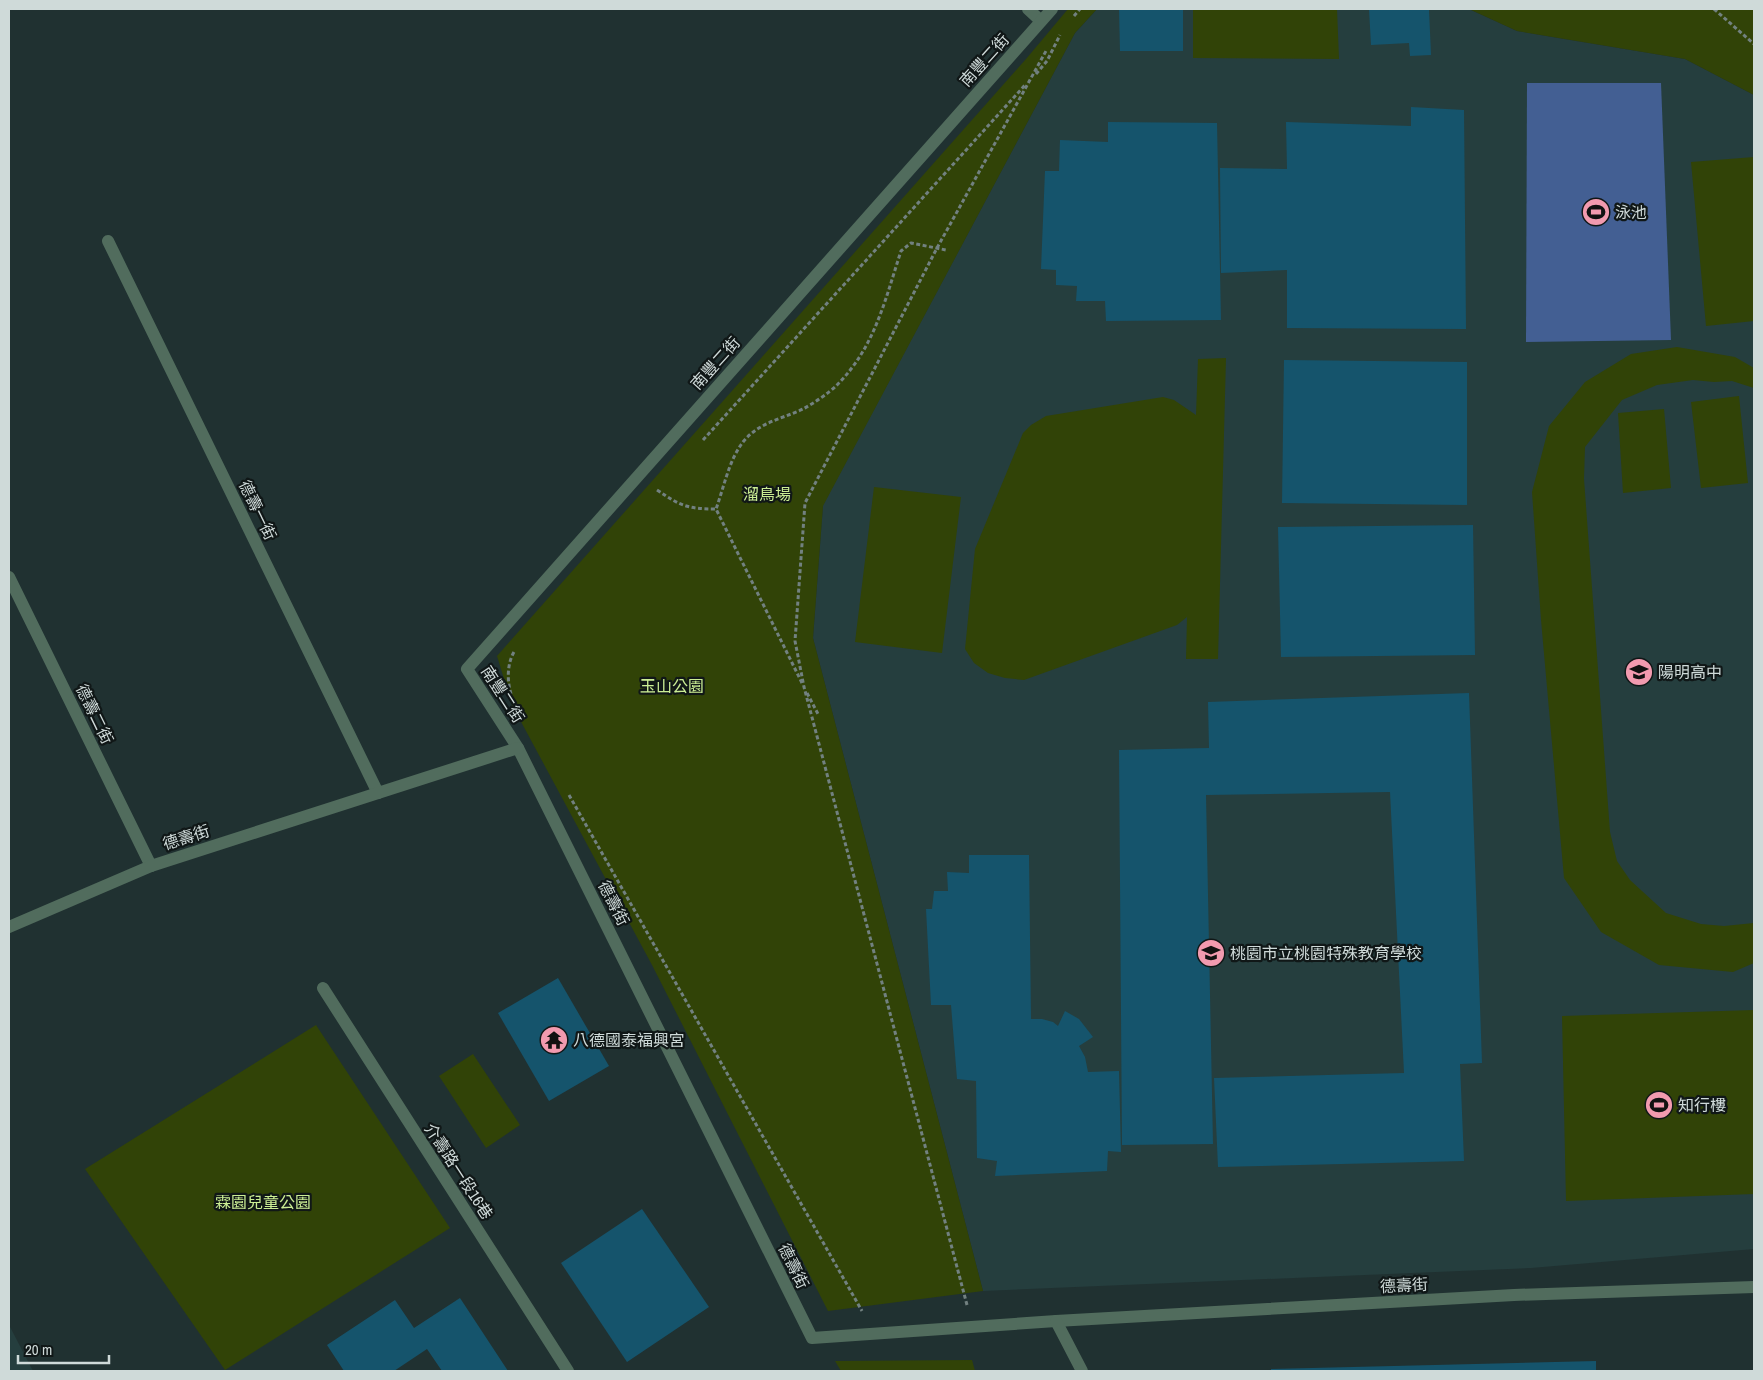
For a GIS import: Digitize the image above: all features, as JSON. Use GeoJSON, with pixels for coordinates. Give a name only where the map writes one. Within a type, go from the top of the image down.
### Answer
{"type":"FeatureCollection","features":[{"type":"Feature","properties":{"kind":"street"},"geometry":{"type":"LineString","coordinates":[[1028,9],[1041,21]]}},
{"type":"Feature","properties":{"kind":"street","name":"南豐二街"},"geometry":{"type":"LineString","coordinates":[[518,748],[467,669],[1052,9]]}},
{"type":"Feature","properties":{"kind":"street","name":"德壽一街"},"geometry":{"type":"LineString","coordinates":[[108,242],[378,793]]}},
{"type":"Feature","properties":{"kind":"street","name":"德壽二街"},"geometry":{"type":"LineString","coordinates":[[9,577],[151,866]]}},
{"type":"Feature","properties":{"kind":"street","name":"德壽街"},"geometry":{"type":"LineString","coordinates":[[9,928],[151,866],[518,748],[812,1338],[1056,1321],[1514,1295],[1754,1287]]}},
{"type":"Feature","properties":{"kind":"street","name":"介壽路一段16巷"},"geometry":{"type":"LineString","coordinates":[[323,988],[568,1371]]}},
{"type":"Feature","properties":{"kind":"street"},"geometry":{"type":"LineString","coordinates":[[1056,1321],[1082,1371]]}},
{"type":"Feature","properties":{"kind":"path"},"geometry":{"type":"LineString","coordinates":[[1070,15],[1076,9]]}},
{"type":"Feature","properties":{"kind":"path"},"geometry":{"type":"LineString","coordinates":[[1069,22],[1080,9]]}},
{"type":"Feature","properties":{"kind":"path"},"geometry":{"type":"LineString","coordinates":[[1714,9],[1754,44]]}},
{"type":"Feature","properties":{"kind":"path"},"geometry":{"type":"LineString","coordinates":[[697,446],[1047,61],[1062,28]]}},
{"type":"Feature","properties":{"kind":"path"},"geometry":{"type":"LineString","coordinates":[[968,1306],[804,687],[795,641],[805,503],[937,248],[1030,80]]}},
{"type":"Feature","properties":{"kind":"path"},"geometry":{"type":"LineString","coordinates":[[818,714],[716,509],[734,457],[744,441],[756,429],[768,422],[804,408],[836,386],[856,362],[875,330],[901,251],[911,243],[946,250]]}},
{"type":"Feature","properties":{"kind":"path"},"geometry":{"type":"LineString","coordinates":[[651,497],[657,490],[676,503],[694,509],[716,509]]}},
{"type":"Feature","properties":{"kind":"path"},"geometry":{"type":"LineString","coordinates":[[515,700],[510,692],[508,673],[511,657],[518,645]]}},
{"type":"Feature","properties":{"kind":"path"},"geometry":{"type":"LineString","coordinates":[[568,795],[861,1311],[870,1310]]}},
{"type":"Feature","properties":{"kind":"path"},"geometry":{"type":"LineString","coordinates":[[958,1307],[975,1306]]}},
{"type":"Feature","properties":{"kind":"shaded area","name":"桃園市立桃園特殊教育學校"},"geometry":{"type":"Polygon","coordinates":[[[1097,9],[1469,9],[1517,31],[1685,59],[1754,95],[1754,1249],[1531,1268],[983,1291],[813,638],[823,505],[1075,33],[1097,9]]]}},
{"type":"Feature","properties":{"kind":"shaded area"},"geometry":{"type":"Polygon","coordinates":[[[9,1325],[33,1371],[9,1371],[9,1325]]]}},
{"type":"Feature","properties":{"kind":"green space","name":"玉山公園"},"geometry":{"type":"Polygon","coordinates":[[[1068,9],[1097,9],[1075,33],[823,506],[813,638],[983,1291],[828,1311],[652,965],[512,705],[497,656],[1026,59],[1068,9]]]}},
{"type":"Feature","properties":{"kind":"green space"},"geometry":{"type":"Polygon","coordinates":[[[1193,9],[1337,9],[1339,59],[1193,58],[1193,9]]]}},
{"type":"Feature","properties":{"kind":"green space"},"geometry":{"type":"Polygon","coordinates":[[[1469,9],[1754,9],[1754,95],[1685,59],[1517,31],[1469,9]]]}},
{"type":"Feature","properties":{"kind":"green space"},"geometry":{"type":"Polygon","coordinates":[[[1754,157],[1754,321],[1706,326],[1691,162],[1754,157]]]}},
{"type":"Feature","properties":{"kind":"green space"},"geometry":{"type":"Polygon","coordinates":[[[1677,347],[1735,357],[1754,368],[1754,388],[1732,381],[1693,380],[1657,385],[1622,400],[1585,447],[1584,479],[1610,832],[1617,861],[1630,880],[1666,913],[1701,924],[1724,926],[1754,923],[1754,963],[1733,972],[1659,965],[1601,932],[1564,878],[1541,620],[1532,492],[1549,426],[1585,382],[1631,354],[1677,347]]]}},
{"type":"Feature","properties":{"kind":"green space"},"geometry":{"type":"Polygon","coordinates":[[[1226,358],[1218,659],[1186,659],[1187,617],[1177,625],[1024,680],[1005,678],[988,673],[974,663],[965,649],[975,549],[1023,433],[1031,425],[1046,416],[1163,397],[1174,400],[1196,415],[1198,359],[1226,358]]]}},
{"type":"Feature","properties":{"kind":"green space"},"geometry":{"type":"Polygon","coordinates":[[[1739,396],[1748,483],[1701,488],[1691,402],[1739,396]]]}},
{"type":"Feature","properties":{"kind":"green space"},"geometry":{"type":"Polygon","coordinates":[[[1664,409],[1671,488],[1623,493],[1618,413],[1664,409]]]}},
{"type":"Feature","properties":{"kind":"green space"},"geometry":{"type":"Polygon","coordinates":[[[874,487],[961,497],[942,653],[855,642],[874,487]]]}},
{"type":"Feature","properties":{"kind":"green space","name":"知行樓"},"geometry":{"type":"Polygon","coordinates":[[[1754,1010],[1754,1194],[1566,1201],[1562,1016],[1754,1010]]]}},
{"type":"Feature","properties":{"kind":"green space","name":"霖園兒童公園"},"geometry":{"type":"Polygon","coordinates":[[[316,1025],[450,1228],[225,1370],[85,1169],[316,1025]]]}},
{"type":"Feature","properties":{"kind":"green space"},"geometry":{"type":"Polygon","coordinates":[[[473,1054],[520,1125],[486,1148],[439,1076],[473,1054]]]}},
{"type":"Feature","properties":{"kind":"green space"},"geometry":{"type":"Polygon","coordinates":[[[972,1360],[975,1371],[841,1371],[835,1361],[972,1360]]]}},
{"type":"Feature","properties":{"kind":"water","name":"泳池"},"geometry":{"type":"Polygon","coordinates":[[[1527,83],[1661,83],[1671,340],[1526,342],[1527,83]]]}},
{"type":"Feature","properties":{"kind":"building"},"geometry":{"type":"Polygon","coordinates":[[[1119,9],[1183,9],[1183,51],[1120,51],[1119,9]]]}},
{"type":"Feature","properties":{"kind":"building"},"geometry":{"type":"Polygon","coordinates":[[[1369,9],[1429,9],[1431,55],[1410,56],[1409,43],[1371,45],[1369,9]]]}},
{"type":"Feature","properties":{"kind":"building"},"geometry":{"type":"Polygon","coordinates":[[[1411,107],[1464,110],[1466,329],[1287,328],[1287,270],[1221,273],[1220,168],[1287,169],[1286,122],[1411,126],[1411,107]]]}},
{"type":"Feature","properties":{"kind":"building"},"geometry":{"type":"Polygon","coordinates":[[[1108,122],[1217,123],[1221,320],[1106,321],[1105,301],[1076,301],[1077,286],[1056,285],[1056,270],[1041,269],[1045,171],[1059,171],[1060,140],[1108,142],[1108,122]]]}},
{"type":"Feature","properties":{"kind":"building"},"geometry":{"type":"Polygon","coordinates":[[[1284,360],[1467,362],[1467,505],[1282,503],[1284,360]]]}},
{"type":"Feature","properties":{"kind":"building"},"geometry":{"type":"Polygon","coordinates":[[[1473,525],[1475,655],[1281,657],[1278,527],[1473,525]]]}},
{"type":"Feature","properties":{"kind":"building"},"geometry":{"type":"Polygon","coordinates":[[[1469,693],[1482,1063],[1460,1064],[1464,1161],[1218,1167],[1214,1078],[1404,1073],[1390,792],[1206,795],[1213,1144],[1122,1145],[1119,750],[1209,748],[1208,702],[1469,693]]]}},
{"type":"Feature","properties":{"kind":"building"},"geometry":{"type":"Polygon","coordinates":[[[969,855],[1029,855],[1031,1019],[1042,1019],[1053,1022],[1058,1026],[1065,1011],[1079,1019],[1093,1037],[1079,1046],[1085,1057],[1088,1072],[1119,1071],[1121,1152],[1108,1151],[1107,1171],[995,1176],[997,1161],[977,1158],[976,1081],[957,1079],[951,1005],[931,1005],[926,909],[932,909],[934,891],[948,891],[947,872],[969,873],[969,855]]]}},
{"type":"Feature","properties":{"kind":"building","name":"八德國泰福興宮"},"geometry":{"type":"Polygon","coordinates":[[[558,978],[609,1066],[549,1101],[498,1013],[558,978]]]}},
{"type":"Feature","properties":{"kind":"building"},"geometry":{"type":"Polygon","coordinates":[[[642,1209],[709,1307],[627,1362],[561,1263],[642,1209]]]}},
{"type":"Feature","properties":{"kind":"building"},"geometry":{"type":"Polygon","coordinates":[[[460,1298],[508,1371],[442,1371],[427,1349],[394,1371],[344,1371],[327,1345],[395,1300],[414,1328],[460,1298]]]}},
{"type":"Feature","properties":{"kind":"building"},"geometry":{"type":"Polygon","coordinates":[[[1596,1361],[1596,1371],[1271,1371],[1271,1369],[1596,1361]]]}},
{"type":"Feature","properties":{"kind":"place","name":"泳池"},"geometry":{"type":"Point","coordinates":[1596,212]}},
{"type":"Feature","properties":{"kind":"place","name":"陽明高中"},"geometry":{"type":"Point","coordinates":[1639,672]}},
{"type":"Feature","properties":{"kind":"place","name":"桃園市立桃園特殊教育學校"},"geometry":{"type":"Point","coordinates":[1211,953]}},
{"type":"Feature","properties":{"kind":"place","name":"八德國泰福興宮"},"geometry":{"type":"Point","coordinates":[554,1040]}},
{"type":"Feature","properties":{"kind":"place","name":"知行樓"},"geometry":{"type":"Point","coordinates":[1659,1105]}},
{"type":"Feature","properties":{"kind":"park label","name":"溜鳥場"},"geometry":{"type":"Point","coordinates":[767,494]}}]}
